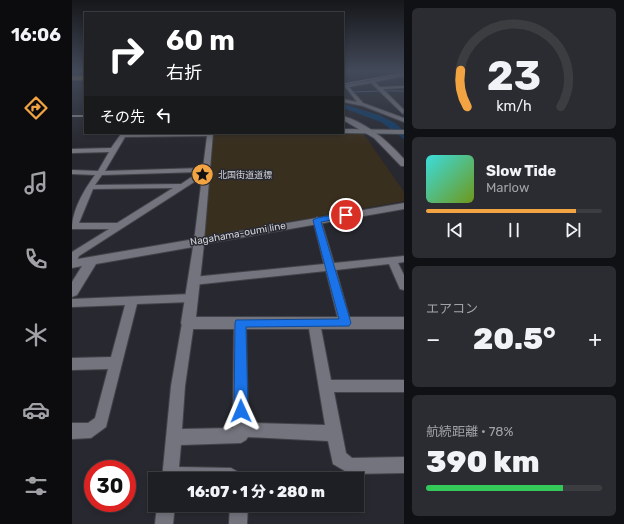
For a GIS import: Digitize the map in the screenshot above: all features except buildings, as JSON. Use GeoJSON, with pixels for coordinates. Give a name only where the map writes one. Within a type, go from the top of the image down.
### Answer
{"type":"FeatureCollection","features":[{"type":"Feature","properties":{"kind":"street"},"geometry":{"type":"LineString","coordinates":[[353,95],[359,103],[364,105]]}},
{"type":"Feature","properties":{"kind":"street"},"geometry":{"type":"LineString","coordinates":[[386,95],[403,112]]}},
{"type":"Feature","properties":{"kind":"street"},"geometry":{"type":"LineString","coordinates":[[344,100],[364,105],[404,120]]}},
{"type":"Feature","properties":{"kind":"street"},"geometry":{"type":"LineString","coordinates":[[385,112],[403,112]]}},
{"type":"Feature","properties":{"kind":"street"},"geometry":{"type":"LineString","coordinates":[[344,118],[375,131],[404,164]]}},
{"type":"Feature","properties":{"kind":"street"},"geometry":{"type":"LineString","coordinates":[[344,131],[404,132]]}},
{"type":"Feature","properties":{"kind":"street"},"geometry":{"type":"LineString","coordinates":[[117,226],[73,226],[90,187],[123,134],[210,134],[199,241],[178,386],[175,437],[171,472]]}},
{"type":"Feature","properties":{"kind":"street"},"geometry":{"type":"LineString","coordinates":[[72,151],[113,150]]}},
{"type":"Feature","properties":{"kind":"street"},"geometry":{"type":"LineString","coordinates":[[72,172],[100,173],[206,170]]}},
{"type":"Feature","properties":{"kind":"street"},"geometry":{"type":"LineString","coordinates":[[73,260],[117,226],[206,170]]}},
{"type":"Feature","properties":{"kind":"street"},"geometry":{"type":"LineString","coordinates":[[90,187],[182,186]]}},
{"type":"Feature","properties":{"kind":"street","name":"Nagahama-oumi line"},"geometry":{"type":"LineString","coordinates":[[73,260],[92,260],[404,206]]}},
{"type":"Feature","properties":{"kind":"street"},"geometry":{"type":"LineString","coordinates":[[317,220],[345,323]]}},
{"type":"Feature","properties":{"kind":"street"},"geometry":{"type":"LineString","coordinates":[[193,281],[404,259]]}},
{"type":"Feature","properties":{"kind":"street"},"geometry":{"type":"LineString","coordinates":[[72,292],[92,260]]}},
{"type":"Feature","properties":{"kind":"street"},"geometry":{"type":"LineString","coordinates":[[392,260],[404,286]]}},
{"type":"Feature","properties":{"kind":"street"},"geometry":{"type":"LineString","coordinates":[[72,303],[191,298]]}},
{"type":"Feature","properties":{"kind":"street"},"geometry":{"type":"LineString","coordinates":[[72,431],[91,430],[101,422],[132,301]]}},
{"type":"Feature","properties":{"kind":"street"},"geometry":{"type":"LineString","coordinates":[[188,322],[404,324]]}},
{"type":"Feature","properties":{"kind":"street"},"geometry":{"type":"LineString","coordinates":[[175,437],[241,435],[240,323]]}},
{"type":"Feature","properties":{"kind":"street"},"geometry":{"type":"LineString","coordinates":[[314,323],[339,458],[350,466],[404,465]]}},
{"type":"Feature","properties":{"kind":"street"},"geometry":{"type":"LineString","coordinates":[[72,364],[116,363]]}},
{"type":"Feature","properties":{"kind":"street"},"geometry":{"type":"LineString","coordinates":[[325,386],[404,386]]}},
{"type":"Feature","properties":{"kind":"street"},"geometry":{"type":"LineString","coordinates":[[241,425],[251,432],[335,433]]}},
{"type":"Feature","properties":{"kind":"street"},"geometry":{"type":"LineString","coordinates":[[164,524],[165,512]]}},
{"type":"Feature","properties":{"kind":"street"},"geometry":{"type":"LineString","coordinates":[[238,524],[239,512]]}},
{"type":"Feature","properties":{"kind":"shaded area"},"geometry":{"type":"Polygon","coordinates":[[[363,133],[404,192],[404,201],[203,237],[212,135],[363,133]]]}},
{"type":"Feature","properties":{"kind":"waterway"},"geometry":{"type":"LineString","coordinates":[[344,106],[376,117],[392,125],[404,136]]}},
{"type":"Feature","properties":{"kind":"railway"},"geometry":{"type":"LineString","coordinates":[[72,116],[84,116]]}},
{"type":"Feature","properties":{"kind":"place","name":"北国街道道標"},"geometry":{"type":"Point","coordinates":[203,175]}},
{"type":"Feature","properties":{"kind":"route"},"geometry":{"type":"LineString","coordinates":[[241,411],[240,323],[345,323],[317,220],[346,215]]}}]}
